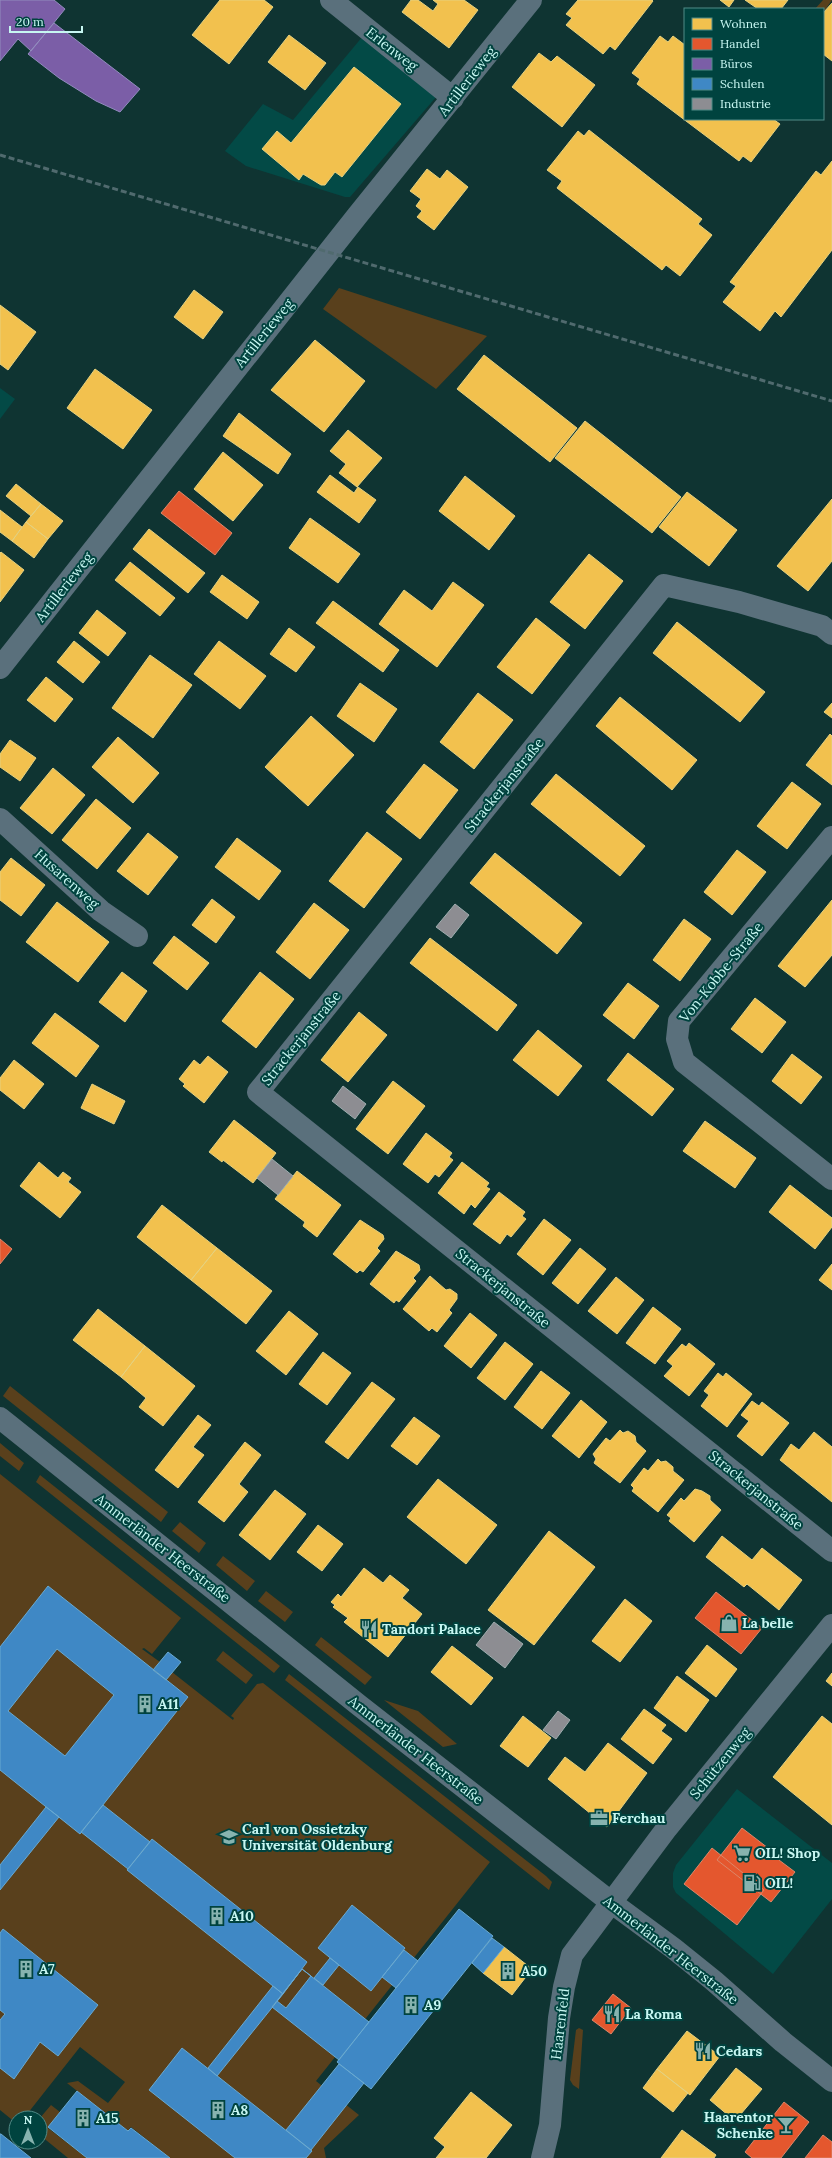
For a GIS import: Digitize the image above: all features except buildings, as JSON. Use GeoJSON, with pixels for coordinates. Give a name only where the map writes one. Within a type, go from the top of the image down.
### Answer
{"type":"FeatureCollection","features":[{"type":"Feature","properties":{"kind":"street","name":"Erlenweg"},"geometry":{"type":"LineString","coordinates":[[331,0],[453,98]]}},
{"type":"Feature","properties":{"kind":"street","name":"Artillerieweg"},"geometry":{"type":"LineString","coordinates":[[0,668],[357,216],[532,0]]}},
{"type":"Feature","properties":{"kind":"street","name":"Strackerjanstraße"},"geometry":{"type":"LineString","coordinates":[[832,634],[822,626],[739,602],[664,585],[258,1092],[832,1551]]}},
{"type":"Feature","properties":{"kind":"street","name":"Husarenweg"},"geometry":{"type":"LineString","coordinates":[[0,819],[101,910],[137,936]]}},
{"type":"Feature","properties":{"kind":"street","name":"Von-Kobbe-Straße"},"geometry":{"type":"LineString","coordinates":[[832,837],[679,1020],[677,1039],[684,1062],[832,1179]]}},
{"type":"Feature","properties":{"kind":"street","name":"Ammerländer Heerstraße"},"geometry":{"type":"LineString","coordinates":[[0,1418],[367,1711],[714,1981],[783,2042],[832,2082]]}},
{"type":"Feature","properties":{"kind":"street","name":"Schützenweg"},"geometry":{"type":"LineString","coordinates":[[612,1903],[666,1828],[832,1624]]}},
{"type":"Feature","properties":{"kind":"street","name":"Haarenfeld"},"geometry":{"type":"LineString","coordinates":[[542,2158],[550,2125],[559,2018],[570,1961],[572,1955],[612,1903]]}},
{"type":"Feature","properties":{"kind":"shaded area"},"geometry":{"type":"Polygon","coordinates":[[[823,0],[832,0],[824,12],[824,8],[816,8],[823,0]]]}},
{"type":"Feature","properties":{"kind":"shaded area"},"geometry":{"type":"Polygon","coordinates":[[[368,30],[443,89],[350,197],[345,197],[246,166],[225,151],[263,104],[293,120],[368,30]]]}},
{"type":"Feature","properties":{"kind":"shaded area"},"geometry":{"type":"Polygon","coordinates":[[[339,288],[487,336],[436,389],[323,309],[339,288]]]}},
{"type":"Feature","properties":{"kind":"shaded area"},"geometry":{"type":"Polygon","coordinates":[[[0,388],[15,399],[0,419],[0,388]]]}},
{"type":"Feature","properties":{"kind":"shaded area"},"geometry":{"type":"Polygon","coordinates":[[[10,1386],[168,1512],[161,1522],[3,1396],[10,1386]]]}},
{"type":"Feature","properties":{"kind":"shaded area"},"geometry":{"type":"Polygon","coordinates":[[[0,1443],[24,1463],[19,1471],[0,1456],[0,1443]]]}},
{"type":"Feature","properties":{"kind":"shaded area","name":"Carl von Ossietzky Universität Oldenburg"},"geometry":{"type":"Polygon","coordinates":[[[0,1474],[181,1618],[152,1654],[144,1648],[142,1649],[160,1662],[166,1680],[172,1672],[233,1720],[234,1718],[231,1716],[257,1684],[263,1683],[490,1862],[316,2081],[359,2115],[324,2148],[326,2158],[170,2158],[131,2127],[128,2131],[67,2083],[78,2081],[108,2103],[125,2082],[80,2047],[30,2110],[8,2110],[8,2116],[0,2110],[0,1474]]]}},
{"type":"Feature","properties":{"kind":"shaded area"},"geometry":{"type":"Polygon","coordinates":[[[40,1475],[280,1666],[274,1673],[36,1482],[40,1475]]]}},
{"type":"Feature","properties":{"kind":"shaded area"},"geometry":{"type":"Polygon","coordinates":[[[180,1522],[206,1543],[199,1553],[172,1531],[180,1522]]]}},
{"type":"Feature","properties":{"kind":"shaded area"},"geometry":{"type":"Polygon","coordinates":[[[223,1556],[255,1581],[247,1591],[216,1565],[223,1556]]]}},
{"type":"Feature","properties":{"kind":"shaded area"},"geometry":{"type":"Polygon","coordinates":[[[266,1591],[293,1612],[285,1622],[258,1601],[266,1591]]]}},
{"type":"Feature","properties":{"kind":"shaded area"},"geometry":{"type":"Polygon","coordinates":[[[321,1637],[372,1677],[365,1685],[315,1645],[321,1637]]]}},
{"type":"Feature","properties":{"kind":"shaded area"},"geometry":{"type":"Polygon","coordinates":[[[223,1651],[253,1675],[246,1684],[216,1660],[223,1651]]]}},
{"type":"Feature","properties":{"kind":"shaded area"},"geometry":{"type":"Polygon","coordinates":[[[289,1674],[546,1876],[552,1882],[549,1890],[285,1680],[289,1674]]]}},
{"type":"Feature","properties":{"kind":"shaded area"},"geometry":{"type":"Polygon","coordinates":[[[384,1700],[418,1711],[457,1744],[443,1747],[384,1700]]]}},
{"type":"Feature","properties":{"kind":"shaded area","name":"OIL!"},"geometry":{"type":"Polygon","coordinates":[[[737,1789],[832,1863],[832,1899],[773,1974],[676,1893],[673,1887],[673,1873],[676,1865],[737,1789]]]}},
{"type":"Feature","properties":{"kind":"shaded area"},"geometry":{"type":"Polygon","coordinates":[[[579,2028],[583,2030],[579,2089],[573,2085],[570,2080],[576,2030],[579,2028]]]}},
{"type":"Feature","properties":{"kind":"shaded area"},"geometry":{"type":"Polygon","coordinates":[[[51,2105],[60,2112],[48,2128],[48,2110],[47,2110],[51,2105]]]}},
{"type":"Feature","properties":{"kind":"shaded area"},"geometry":{"type":"Polygon","coordinates":[[[48,2128],[87,2158],[68,2158],[48,2142],[48,2128]]]}},
{"type":"Feature","properties":{"kind":"railway"},"geometry":{"type":"LineString","coordinates":[[0,155],[832,401]]}},
{"type":"Feature","properties":{"kind":"place","name":"La belle"},"geometry":{"type":"Point","coordinates":[729,1623]}},
{"type":"Feature","properties":{"kind":"place","name":"Tandori Palace"},"geometry":{"type":"Point","coordinates":[369,1629]}},
{"type":"Feature","properties":{"kind":"place","name":"A11"},"geometry":{"type":"Point","coordinates":[145,1704]}},
{"type":"Feature","properties":{"kind":"place","name":"Ferchau"},"geometry":{"type":"Point","coordinates":[599,1818]}},
{"type":"Feature","properties":{"kind":"place","name":"Carl von Ossietzky Universität Oldenburg"},"geometry":{"type":"Point","coordinates":[229,1837]}},
{"type":"Feature","properties":{"kind":"place","name":"OIL! Shop"},"geometry":{"type":"Point","coordinates":[742,1853]}},
{"type":"Feature","properties":{"kind":"place","name":"OIL!"},"geometry":{"type":"Point","coordinates":[752,1883]}},
{"type":"Feature","properties":{"kind":"place","name":"A10"},"geometry":{"type":"Point","coordinates":[217,1916]}},
{"type":"Feature","properties":{"kind":"place","name":"A7"},"geometry":{"type":"Point","coordinates":[26,1969]}},
{"type":"Feature","properties":{"kind":"place","name":"A50"},"geometry":{"type":"Point","coordinates":[508,1971]}},
{"type":"Feature","properties":{"kind":"place","name":"A9"},"geometry":{"type":"Point","coordinates":[411,2005]}},
{"type":"Feature","properties":{"kind":"place","name":"La Roma"},"geometry":{"type":"Point","coordinates":[612,2014]}},
{"type":"Feature","properties":{"kind":"place","name":"Cedars"},"geometry":{"type":"Point","coordinates":[703,2051]}},
{"type":"Feature","properties":{"kind":"place","name":"A8"},"geometry":{"type":"Point","coordinates":[218,2110]}},
{"type":"Feature","properties":{"kind":"place","name":"A15"},"geometry":{"type":"Point","coordinates":[83,2118]}},
{"type":"Feature","properties":{"kind":"place","name":"Haarentor Schenke"},"geometry":{"type":"Point","coordinates":[786,2125]}}]}
